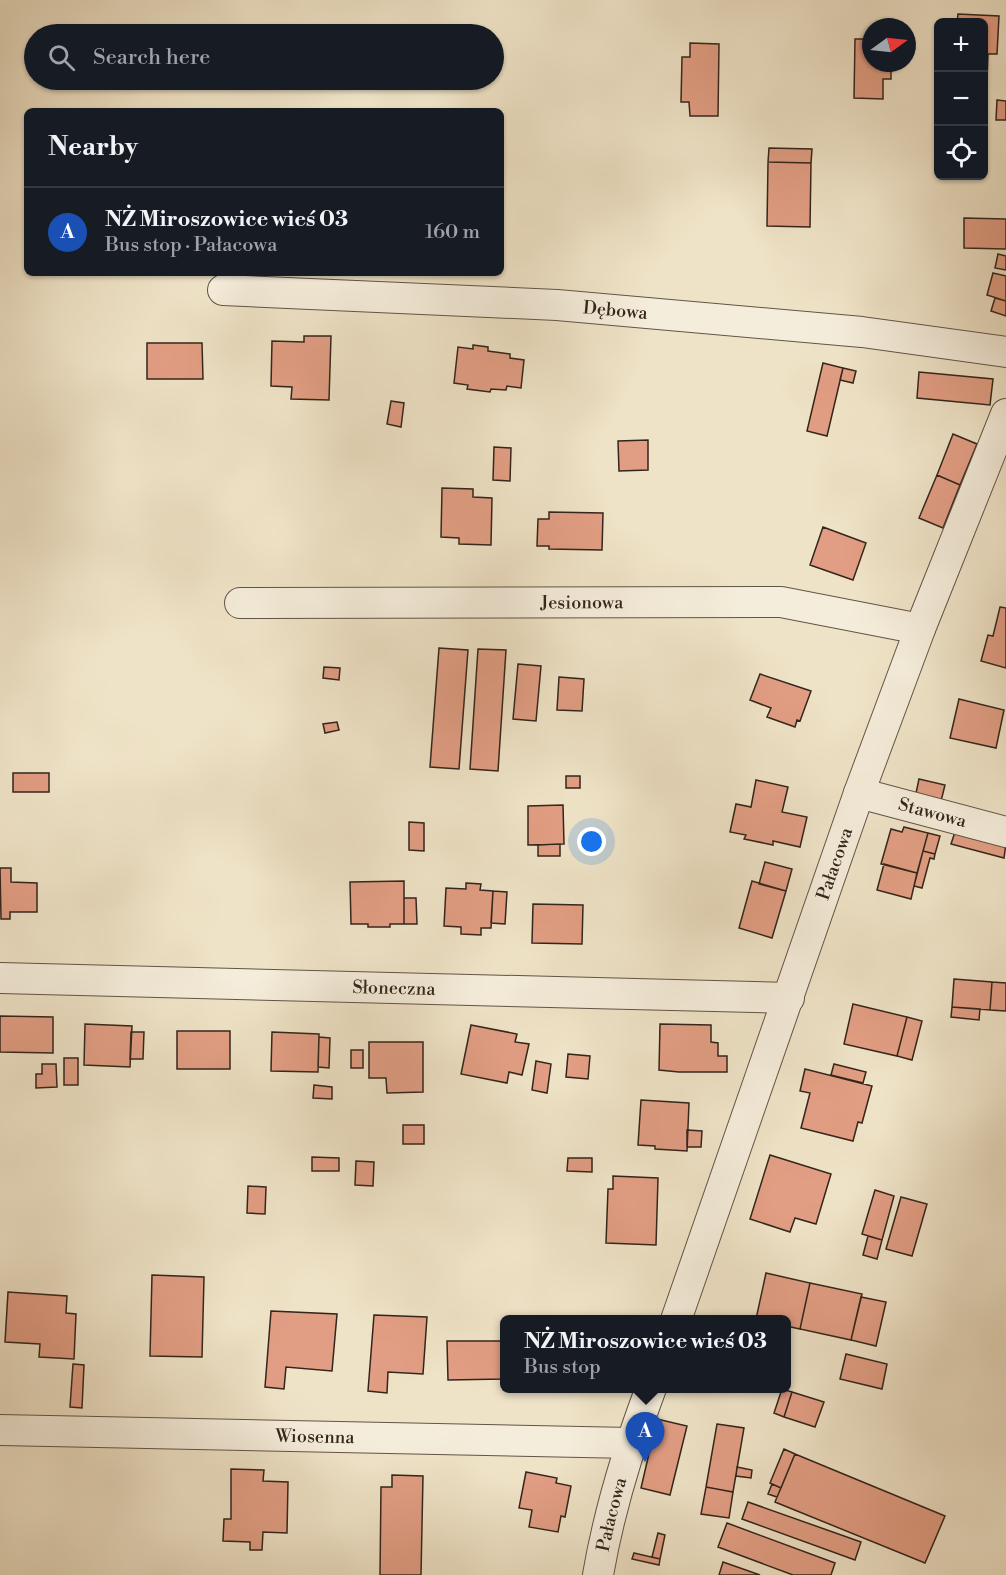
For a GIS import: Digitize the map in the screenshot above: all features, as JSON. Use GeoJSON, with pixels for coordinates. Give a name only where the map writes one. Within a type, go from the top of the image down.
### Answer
{"type":"FeatureCollection","features":[{"type":"Feature","properties":{"kind":"street","name":"Dębowa"},"geometry":{"type":"LineString","coordinates":[[223,290],[557,305],[862,332],[1006,352]]}},
{"type":"Feature","properties":{"kind":"street","name":"Pałacowa"},"geometry":{"type":"LineString","coordinates":[[678,1315],[859,793],[920,629],[1006,414]]}},
{"type":"Feature","properties":{"kind":"street","name":"Jesionowa"},"geometry":{"type":"LineString","coordinates":[[240,603],[781,602],[920,629]]}},
{"type":"Feature","properties":{"kind":"street","name":"Stawowa"},"geometry":{"type":"LineString","coordinates":[[859,793],[1006,832]]}},
{"type":"Feature","properties":{"kind":"street","name":"Słoneczna"},"geometry":{"type":"LineString","coordinates":[[0,978],[789,998]]}},
{"type":"Feature","properties":{"kind":"street","name":"Pałacowa"},"geometry":{"type":"LineString","coordinates":[[597,1575],[630,1443],[649,1393]]}},
{"type":"Feature","properties":{"kind":"street","name":"Wiosenna"},"geometry":{"type":"LineString","coordinates":[[0,1430],[630,1443]]}},
{"type":"Feature","properties":{"kind":"building"},"geometry":{"type":"Polygon","coordinates":[[[958,14],[999,16],[997,54],[988,54],[988,18],[958,18],[958,14]]]}},
{"type":"Feature","properties":{"kind":"building"},"geometry":{"type":"Polygon","coordinates":[[[855,39],[862,39],[862,72],[891,72],[891,79],[883,79],[883,99],[854,98],[855,39]]]}},
{"type":"Feature","properties":{"kind":"building"},"geometry":{"type":"Polygon","coordinates":[[[690,43],[719,44],[718,116],[690,116],[689,102],[681,102],[682,57],[690,57],[690,43]]]}},
{"type":"Feature","properties":{"kind":"building"},"geometry":{"type":"Polygon","coordinates":[[[997,100],[1006,101],[1006,120],[996,120],[997,100]]]}},
{"type":"Feature","properties":{"kind":"building"},"geometry":{"type":"Polygon","coordinates":[[[769,148],[812,149],[811,163],[768,162],[769,148]]]}},
{"type":"Feature","properties":{"kind":"building"},"geometry":{"type":"Polygon","coordinates":[[[768,162],[811,163],[810,227],[767,226],[768,162]]]}},
{"type":"Feature","properties":{"kind":"building"},"geometry":{"type":"Polygon","coordinates":[[[964,218],[1006,219],[1006,249],[964,248],[964,218]]]}},
{"type":"Feature","properties":{"kind":"building"},"geometry":{"type":"Polygon","coordinates":[[[998,254],[1006,256],[1006,270],[995,268],[998,254]]]}},
{"type":"Feature","properties":{"kind":"building"},"geometry":{"type":"Polygon","coordinates":[[[993,273],[1006,276],[1006,301],[987,295],[993,273]]]}},
{"type":"Feature","properties":{"kind":"building"},"geometry":{"type":"Polygon","coordinates":[[[995,298],[1006,301],[1006,316],[991,311],[995,298]]]}},
{"type":"Feature","properties":{"kind":"building"},"geometry":{"type":"Polygon","coordinates":[[[304,336],[331,336],[329,400],[291,399],[292,387],[271,386],[272,341],[304,342],[304,336]]]}},
{"type":"Feature","properties":{"kind":"building"},"geometry":{"type":"Polygon","coordinates":[[[147,343],[202,343],[203,379],[147,379],[147,343]]]}},
{"type":"Feature","properties":{"kind":"building"},"geometry":{"type":"Polygon","coordinates":[[[473,345],[488,347],[488,351],[510,354],[510,358],[524,360],[521,388],[507,386],[506,390],[491,389],[490,392],[467,389],[468,385],[454,383],[458,347],[473,349],[473,345]]]}},
{"type":"Feature","properties":{"kind":"building"},"geometry":{"type":"Polygon","coordinates":[[[823,363],[843,368],[827,436],[807,431],[823,363]]]}},
{"type":"Feature","properties":{"kind":"building"},"geometry":{"type":"Polygon","coordinates":[[[843,368],[856,371],[853,383],[840,380],[843,368]]]}},
{"type":"Feature","properties":{"kind":"building"},"geometry":{"type":"Polygon","coordinates":[[[919,372],[993,379],[990,405],[917,398],[919,372]]]}},
{"type":"Feature","properties":{"kind":"building"},"geometry":{"type":"Polygon","coordinates":[[[391,401],[404,403],[401,427],[387,424],[391,401]]]}},
{"type":"Feature","properties":{"kind":"building"},"geometry":{"type":"Polygon","coordinates":[[[953,434],[977,444],[960,485],[937,475],[953,434]]]}},
{"type":"Feature","properties":{"kind":"building"},"geometry":{"type":"Polygon","coordinates":[[[648,440],[648,470],[619,471],[618,441],[648,440]]]}},
{"type":"Feature","properties":{"kind":"building"},"geometry":{"type":"Polygon","coordinates":[[[494,447],[511,448],[510,481],[493,480],[494,447]]]}},
{"type":"Feature","properties":{"kind":"building"},"geometry":{"type":"Polygon","coordinates":[[[937,475],[960,485],[943,528],[919,518],[937,475]]]}},
{"type":"Feature","properties":{"kind":"building"},"geometry":{"type":"Polygon","coordinates":[[[442,488],[473,489],[473,497],[492,498],[491,545],[459,544],[459,538],[441,537],[442,488]]]}},
{"type":"Feature","properties":{"kind":"building"},"geometry":{"type":"Polygon","coordinates":[[[549,512],[603,513],[602,550],[549,549],[549,546],[537,546],[538,519],[549,519],[549,512]]]}},
{"type":"Feature","properties":{"kind":"building"},"geometry":{"type":"Polygon","coordinates":[[[823,527],[866,543],[853,580],[810,565],[823,527]]]}},
{"type":"Feature","properties":{"kind":"building"},"geometry":{"type":"Polygon","coordinates":[[[1000,607],[1006,608],[1006,668],[981,661],[988,635],[993,636],[1000,607]]]}},
{"type":"Feature","properties":{"kind":"building"},"geometry":{"type":"Polygon","coordinates":[[[439,648],[468,650],[459,769],[430,767],[439,648]]]}},
{"type":"Feature","properties":{"kind":"building"},"geometry":{"type":"Polygon","coordinates":[[[478,649],[506,650],[498,771],[470,769],[478,649]]]}},
{"type":"Feature","properties":{"kind":"building"},"geometry":{"type":"Polygon","coordinates":[[[518,664],[541,666],[536,721],[513,719],[518,664]]]}},
{"type":"Feature","properties":{"kind":"building"},"geometry":{"type":"Polygon","coordinates":[[[324,667],[340,668],[339,680],[323,678],[324,667]]]}},
{"type":"Feature","properties":{"kind":"building"},"geometry":{"type":"Polygon","coordinates":[[[760,674],[811,691],[800,721],[797,720],[795,727],[767,717],[771,708],[750,700],[760,674]]]}},
{"type":"Feature","properties":{"kind":"building"},"geometry":{"type":"Polygon","coordinates":[[[559,677],[584,679],[582,711],[557,710],[559,677]]]}},
{"type":"Feature","properties":{"kind":"building"},"geometry":{"type":"Polygon","coordinates":[[[959,699],[1004,710],[996,748],[950,738],[959,699]]]}},
{"type":"Feature","properties":{"kind":"building"},"geometry":{"type":"Polygon","coordinates":[[[337,722],[339,730],[325,733],[323,724],[337,722]]]}},
{"type":"Feature","properties":{"kind":"building"},"geometry":{"type":"Polygon","coordinates":[[[13,773],[49,773],[49,792],[13,792],[13,773]]]}},
{"type":"Feature","properties":{"kind":"building"},"geometry":{"type":"Polygon","coordinates":[[[566,776],[580,776],[580,788],[566,788],[566,776]]]}},
{"type":"Feature","properties":{"kind":"building"},"geometry":{"type":"Polygon","coordinates":[[[919,779],[945,785],[940,805],[915,798],[919,779]]]}},
{"type":"Feature","properties":{"kind":"building"},"geometry":{"type":"Polygon","coordinates":[[[756,780],[788,787],[782,812],[807,817],[800,847],[773,841],[773,845],[744,839],[746,835],[730,832],[736,804],[751,807],[756,780]]]}},
{"type":"Feature","properties":{"kind":"building"},"geometry":{"type":"Polygon","coordinates":[[[563,805],[564,844],[528,845],[528,806],[563,805]]]}},
{"type":"Feature","properties":{"kind":"building"},"geometry":{"type":"Polygon","coordinates":[[[409,822],[424,823],[424,851],[409,850],[409,822]]]}},
{"type":"Feature","properties":{"kind":"building"},"geometry":{"type":"Polygon","coordinates":[[[904,827],[928,833],[917,873],[881,864],[891,829],[902,832],[904,827]]]}},
{"type":"Feature","properties":{"kind":"building"},"geometry":{"type":"Polygon","coordinates":[[[956,829],[1006,843],[1004,858],[951,844],[956,829]]]}},
{"type":"Feature","properties":{"kind":"building"},"geometry":{"type":"Polygon","coordinates":[[[928,833],[940,836],[935,854],[923,851],[928,833]]]}},
{"type":"Feature","properties":{"kind":"building"},"geometry":{"type":"Polygon","coordinates":[[[560,844],[560,856],[538,856],[538,845],[560,844]]]}},
{"type":"Feature","properties":{"kind":"building"},"geometry":{"type":"Polygon","coordinates":[[[923,851],[935,854],[934,859],[930,858],[922,888],[914,886],[923,851]]]}},
{"type":"Feature","properties":{"kind":"building"},"geometry":{"type":"Polygon","coordinates":[[[765,862],[792,869],[786,891],[759,884],[765,862]]]}},
{"type":"Feature","properties":{"kind":"building"},"geometry":{"type":"Polygon","coordinates":[[[884,864],[917,873],[911,899],[877,890],[884,864]]]}},
{"type":"Feature","properties":{"kind":"building"},"geometry":{"type":"Polygon","coordinates":[[[0,868],[11,868],[11,882],[37,883],[37,912],[10,912],[10,919],[1,919],[0,868]]]}},
{"type":"Feature","properties":{"kind":"building"},"geometry":{"type":"Polygon","coordinates":[[[404,881],[404,924],[390,924],[390,927],[368,927],[368,924],[351,924],[350,882],[404,881]]]}},
{"type":"Feature","properties":{"kind":"building"},"geometry":{"type":"Polygon","coordinates":[[[752,881],[786,891],[772,938],[739,928],[752,881]]]}},
{"type":"Feature","properties":{"kind":"building"},"geometry":{"type":"Polygon","coordinates":[[[466,883],[481,884],[480,890],[493,891],[491,928],[481,928],[481,935],[461,934],[461,927],[444,926],[446,888],[466,889],[466,883]]]}},
{"type":"Feature","properties":{"kind":"building"},"geometry":{"type":"Polygon","coordinates":[[[493,891],[507,892],[505,924],[491,923],[493,891]]]}},
{"type":"Feature","properties":{"kind":"building"},"geometry":{"type":"Polygon","coordinates":[[[404,898],[416,898],[417,924],[404,924],[404,898]]]}},
{"type":"Feature","properties":{"kind":"building"},"geometry":{"type":"Polygon","coordinates":[[[533,904],[583,905],[582,944],[532,943],[533,904]]]}},
{"type":"Feature","properties":{"kind":"building"},"geometry":{"type":"Polygon","coordinates":[[[954,979],[992,982],[990,1010],[952,1007],[954,979]]]}},
{"type":"Feature","properties":{"kind":"building"},"geometry":{"type":"Polygon","coordinates":[[[992,982],[1006,983],[1006,1011],[990,1010],[992,982]]]}},
{"type":"Feature","properties":{"kind":"building"},"geometry":{"type":"Polygon","coordinates":[[[853,1004],[907,1017],[897,1056],[844,1044],[853,1004]]]}},
{"type":"Feature","properties":{"kind":"building"},"geometry":{"type":"Polygon","coordinates":[[[952,1007],[980,1009],[979,1020],[951,1017],[952,1007]]]}},
{"type":"Feature","properties":{"kind":"building"},"geometry":{"type":"Polygon","coordinates":[[[0,1016],[53,1017],[53,1053],[0,1052],[0,1016]]]}},
{"type":"Feature","properties":{"kind":"building"},"geometry":{"type":"Polygon","coordinates":[[[907,1017],[922,1021],[912,1060],[897,1056],[907,1017]]]}},
{"type":"Feature","properties":{"kind":"building"},"geometry":{"type":"Polygon","coordinates":[[[85,1024],[132,1026],[130,1067],[84,1065],[85,1024]]]}},
{"type":"Feature","properties":{"kind":"building"},"geometry":{"type":"Polygon","coordinates":[[[660,1024],[711,1025],[711,1042],[718,1043],[718,1056],[727,1056],[727,1072],[659,1070],[660,1024]]]}},
{"type":"Feature","properties":{"kind":"building"},"geometry":{"type":"Polygon","coordinates":[[[471,1025],[517,1034],[515,1042],[529,1044],[522,1075],[509,1072],[507,1083],[461,1074],[471,1025]]]}},
{"type":"Feature","properties":{"kind":"building"},"geometry":{"type":"Polygon","coordinates":[[[177,1031],[230,1031],[230,1069],[177,1069],[177,1031]]]}},
{"type":"Feature","properties":{"kind":"building"},"geometry":{"type":"Polygon","coordinates":[[[131,1032],[144,1032],[143,1059],[130,1059],[131,1032]]]}},
{"type":"Feature","properties":{"kind":"building"},"geometry":{"type":"Polygon","coordinates":[[[272,1032],[319,1034],[318,1072],[271,1071],[272,1032]]]}},
{"type":"Feature","properties":{"kind":"building"},"geometry":{"type":"Polygon","coordinates":[[[319,1037],[330,1038],[329,1068],[318,1067],[319,1037]]]}},
{"type":"Feature","properties":{"kind":"building"},"geometry":{"type":"Polygon","coordinates":[[[369,1042],[423,1042],[423,1092],[387,1093],[386,1078],[369,1078],[369,1042]]]}},
{"type":"Feature","properties":{"kind":"building"},"geometry":{"type":"Polygon","coordinates":[[[351,1050],[363,1050],[363,1068],[351,1068],[351,1050]]]}},
{"type":"Feature","properties":{"kind":"building"},"geometry":{"type":"Polygon","coordinates":[[[568,1054],[590,1056],[588,1079],[566,1077],[568,1054]]]}},
{"type":"Feature","properties":{"kind":"building"},"geometry":{"type":"Polygon","coordinates":[[[64,1058],[78,1058],[78,1085],[64,1085],[64,1058]]]}},
{"type":"Feature","properties":{"kind":"building"},"geometry":{"type":"Polygon","coordinates":[[[536,1061],[551,1064],[547,1093],[532,1090],[536,1061]]]}},
{"type":"Feature","properties":{"kind":"building"},"geometry":{"type":"Polygon","coordinates":[[[42,1064],[56,1064],[57,1087],[36,1088],[36,1074],[42,1074],[42,1064]]]}},
{"type":"Feature","properties":{"kind":"building"},"geometry":{"type":"Polygon","coordinates":[[[834,1064],[866,1072],[863,1083],[831,1075],[834,1064]]]}},
{"type":"Feature","properties":{"kind":"building"},"geometry":{"type":"Polygon","coordinates":[[[805,1069],[872,1086],[862,1123],[858,1122],[853,1141],[801,1128],[810,1093],[800,1091],[805,1069]]]}},
{"type":"Feature","properties":{"kind":"building"},"geometry":{"type":"Polygon","coordinates":[[[314,1085],[332,1087],[332,1099],[313,1098],[314,1085]]]}},
{"type":"Feature","properties":{"kind":"building"},"geometry":{"type":"Polygon","coordinates":[[[641,1100],[689,1103],[687,1151],[655,1149],[655,1146],[638,1145],[641,1100]]]}},
{"type":"Feature","properties":{"kind":"building"},"geometry":{"type":"Polygon","coordinates":[[[403,1125],[424,1125],[424,1144],[403,1144],[403,1125]]]}},
{"type":"Feature","properties":{"kind":"building"},"geometry":{"type":"Polygon","coordinates":[[[687,1130],[702,1131],[701,1147],[687,1147],[687,1130]]]}},
{"type":"Feature","properties":{"kind":"building"},"geometry":{"type":"Polygon","coordinates":[[[770,1155],[831,1174],[816,1224],[795,1218],[790,1232],[750,1219],[770,1155]]]}},
{"type":"Feature","properties":{"kind":"building"},"geometry":{"type":"Polygon","coordinates":[[[312,1157],[339,1158],[339,1171],[312,1171],[312,1157]]]}},
{"type":"Feature","properties":{"kind":"building"},"geometry":{"type":"Polygon","coordinates":[[[568,1158],[592,1158],[592,1172],[567,1171],[568,1158]]]}},
{"type":"Feature","properties":{"kind":"building"},"geometry":{"type":"Polygon","coordinates":[[[356,1161],[374,1162],[373,1186],[355,1185],[356,1161]]]}},
{"type":"Feature","properties":{"kind":"building"},"geometry":{"type":"Polygon","coordinates":[[[613,1176],[658,1178],[656,1245],[606,1243],[608,1189],[613,1189],[613,1176]]]}},
{"type":"Feature","properties":{"kind":"building"},"geometry":{"type":"Polygon","coordinates":[[[248,1186],[266,1187],[265,1214],[247,1213],[248,1186]]]}},
{"type":"Feature","properties":{"kind":"building"},"geometry":{"type":"Polygon","coordinates":[[[875,1190],[894,1196],[882,1240],[862,1234],[875,1190]]]}},
{"type":"Feature","properties":{"kind":"building"},"geometry":{"type":"Polygon","coordinates":[[[901,1197],[927,1204],[912,1256],[886,1249],[901,1197]]]}},
{"type":"Feature","properties":{"kind":"building"},"geometry":{"type":"Polygon","coordinates":[[[868,1236],[882,1240],[877,1259],[863,1255],[868,1236]]]}},
{"type":"Feature","properties":{"kind":"building"},"geometry":{"type":"Polygon","coordinates":[[[766,1273],[810,1283],[800,1329],[791,1327],[791,1315],[757,1315],[766,1273]]]}},
{"type":"Feature","properties":{"kind":"building"},"geometry":{"type":"Polygon","coordinates":[[[152,1275],[204,1277],[202,1357],[150,1356],[152,1275]]]}},
{"type":"Feature","properties":{"kind":"building"},"geometry":{"type":"Polygon","coordinates":[[[810,1283],[862,1294],[851,1340],[800,1329],[810,1283]]]}},
{"type":"Feature","properties":{"kind":"building"},"geometry":{"type":"Polygon","coordinates":[[[8,1292],[67,1296],[66,1313],[76,1314],[74,1359],[39,1357],[40,1344],[5,1342],[8,1292]]]}},
{"type":"Feature","properties":{"kind":"building"},"geometry":{"type":"Polygon","coordinates":[[[861,1297],[886,1302],[876,1346],[851,1340],[861,1297]]]}},
{"type":"Feature","properties":{"kind":"building"},"geometry":{"type":"Polygon","coordinates":[[[271,1311],[337,1314],[332,1371],[286,1367],[284,1389],[265,1387],[271,1311]]]}},
{"type":"Feature","properties":{"kind":"building"},"geometry":{"type":"Polygon","coordinates":[[[374,1315],[427,1317],[423,1374],[388,1372],[387,1393],[368,1391],[374,1315]]]}},
{"type":"Feature","properties":{"kind":"building"},"geometry":{"type":"Polygon","coordinates":[[[447,1341],[500,1341],[500,1379],[448,1380],[447,1341]]]}},
{"type":"Feature","properties":{"kind":"building"},"geometry":{"type":"Polygon","coordinates":[[[846,1354],[887,1364],[882,1389],[840,1379],[846,1354]]]}},
{"type":"Feature","properties":{"kind":"building"},"geometry":{"type":"Polygon","coordinates":[[[73,1364],[84,1365],[82,1408],[70,1407],[73,1364]]]}},
{"type":"Feature","properties":{"kind":"building"},"geometry":{"type":"Polygon","coordinates":[[[792,1392],[784,1417],[774,1413],[781,1393],[792,1392]]]}},
{"type":"Feature","properties":{"kind":"building"},"geometry":{"type":"Polygon","coordinates":[[[792,1392],[824,1402],[815,1427],[784,1417],[792,1392]]]}},
{"type":"Feature","properties":{"kind":"building"},"geometry":{"type":"Polygon","coordinates":[[[657,1419],[687,1426],[670,1495],[641,1488],[657,1419]]]}},
{"type":"Feature","properties":{"kind":"building"},"geometry":{"type":"Polygon","coordinates":[[[717,1424],[744,1428],[733,1492],[706,1487],[717,1424]]]}},
{"type":"Feature","properties":{"kind":"building"},"geometry":{"type":"Polygon","coordinates":[[[784,1449],[795,1454],[781,1488],[770,1483],[784,1449]]]}},
{"type":"Feature","properties":{"kind":"building"},"geometry":{"type":"Polygon","coordinates":[[[795,1454],[945,1516],[925,1563],[775,1502],[795,1454]]]}},
{"type":"Feature","properties":{"kind":"building"},"geometry":{"type":"Polygon","coordinates":[[[737,1467],[752,1470],[751,1478],[736,1476],[737,1467]]]}},
{"type":"Feature","properties":{"kind":"building"},"geometry":{"type":"Polygon","coordinates":[[[231,1469],[264,1470],[263,1481],[288,1482],[287,1533],[263,1532],[262,1550],[250,1550],[250,1542],[223,1541],[224,1519],[231,1519],[231,1469]]]}},
{"type":"Feature","properties":{"kind":"building"},"geometry":{"type":"Polygon","coordinates":[[[526,1472],[557,1478],[556,1483],[571,1486],[565,1517],[561,1516],[558,1532],[529,1527],[532,1510],[519,1508],[526,1472]]]}},
{"type":"Feature","properties":{"kind":"building"},"geometry":{"type":"Polygon","coordinates":[[[392,1475],[423,1476],[421,1575],[380,1575],[381,1487],[392,1487],[392,1475]]]}},
{"type":"Feature","properties":{"kind":"building"},"geometry":{"type":"Polygon","coordinates":[[[772,1484],[781,1488],[777,1497],[768,1494],[772,1484]]]}},
{"type":"Feature","properties":{"kind":"building"},"geometry":{"type":"Polygon","coordinates":[[[706,1487],[733,1492],[729,1518],[701,1514],[706,1487]]]}},
{"type":"Feature","properties":{"kind":"building"},"geometry":{"type":"Polygon","coordinates":[[[748,1502],[861,1542],[855,1560],[742,1519],[748,1502]]]}},
{"type":"Feature","properties":{"kind":"building"},"geometry":{"type":"Polygon","coordinates":[[[727,1523],[835,1563],[831,1575],[793,1575],[718,1547],[727,1523]]]}},
{"type":"Feature","properties":{"kind":"building"},"geometry":{"type":"Polygon","coordinates":[[[658,1533],[665,1535],[660,1559],[652,1557],[658,1533]]]}},
{"type":"Feature","properties":{"kind":"building"},"geometry":{"type":"Polygon","coordinates":[[[634,1553],[660,1559],[659,1565],[632,1559],[634,1553]]]}},
{"type":"Feature","properties":{"kind":"building"},"geometry":{"type":"Polygon","coordinates":[[[723,1562],[760,1575],[719,1575],[723,1562]]]}},
{"type":"Feature","properties":{"kind":"place","name":"NŻ Miroszowice wieś 03"},"geometry":{"type":"Point","coordinates":[645,1462]}}]}
